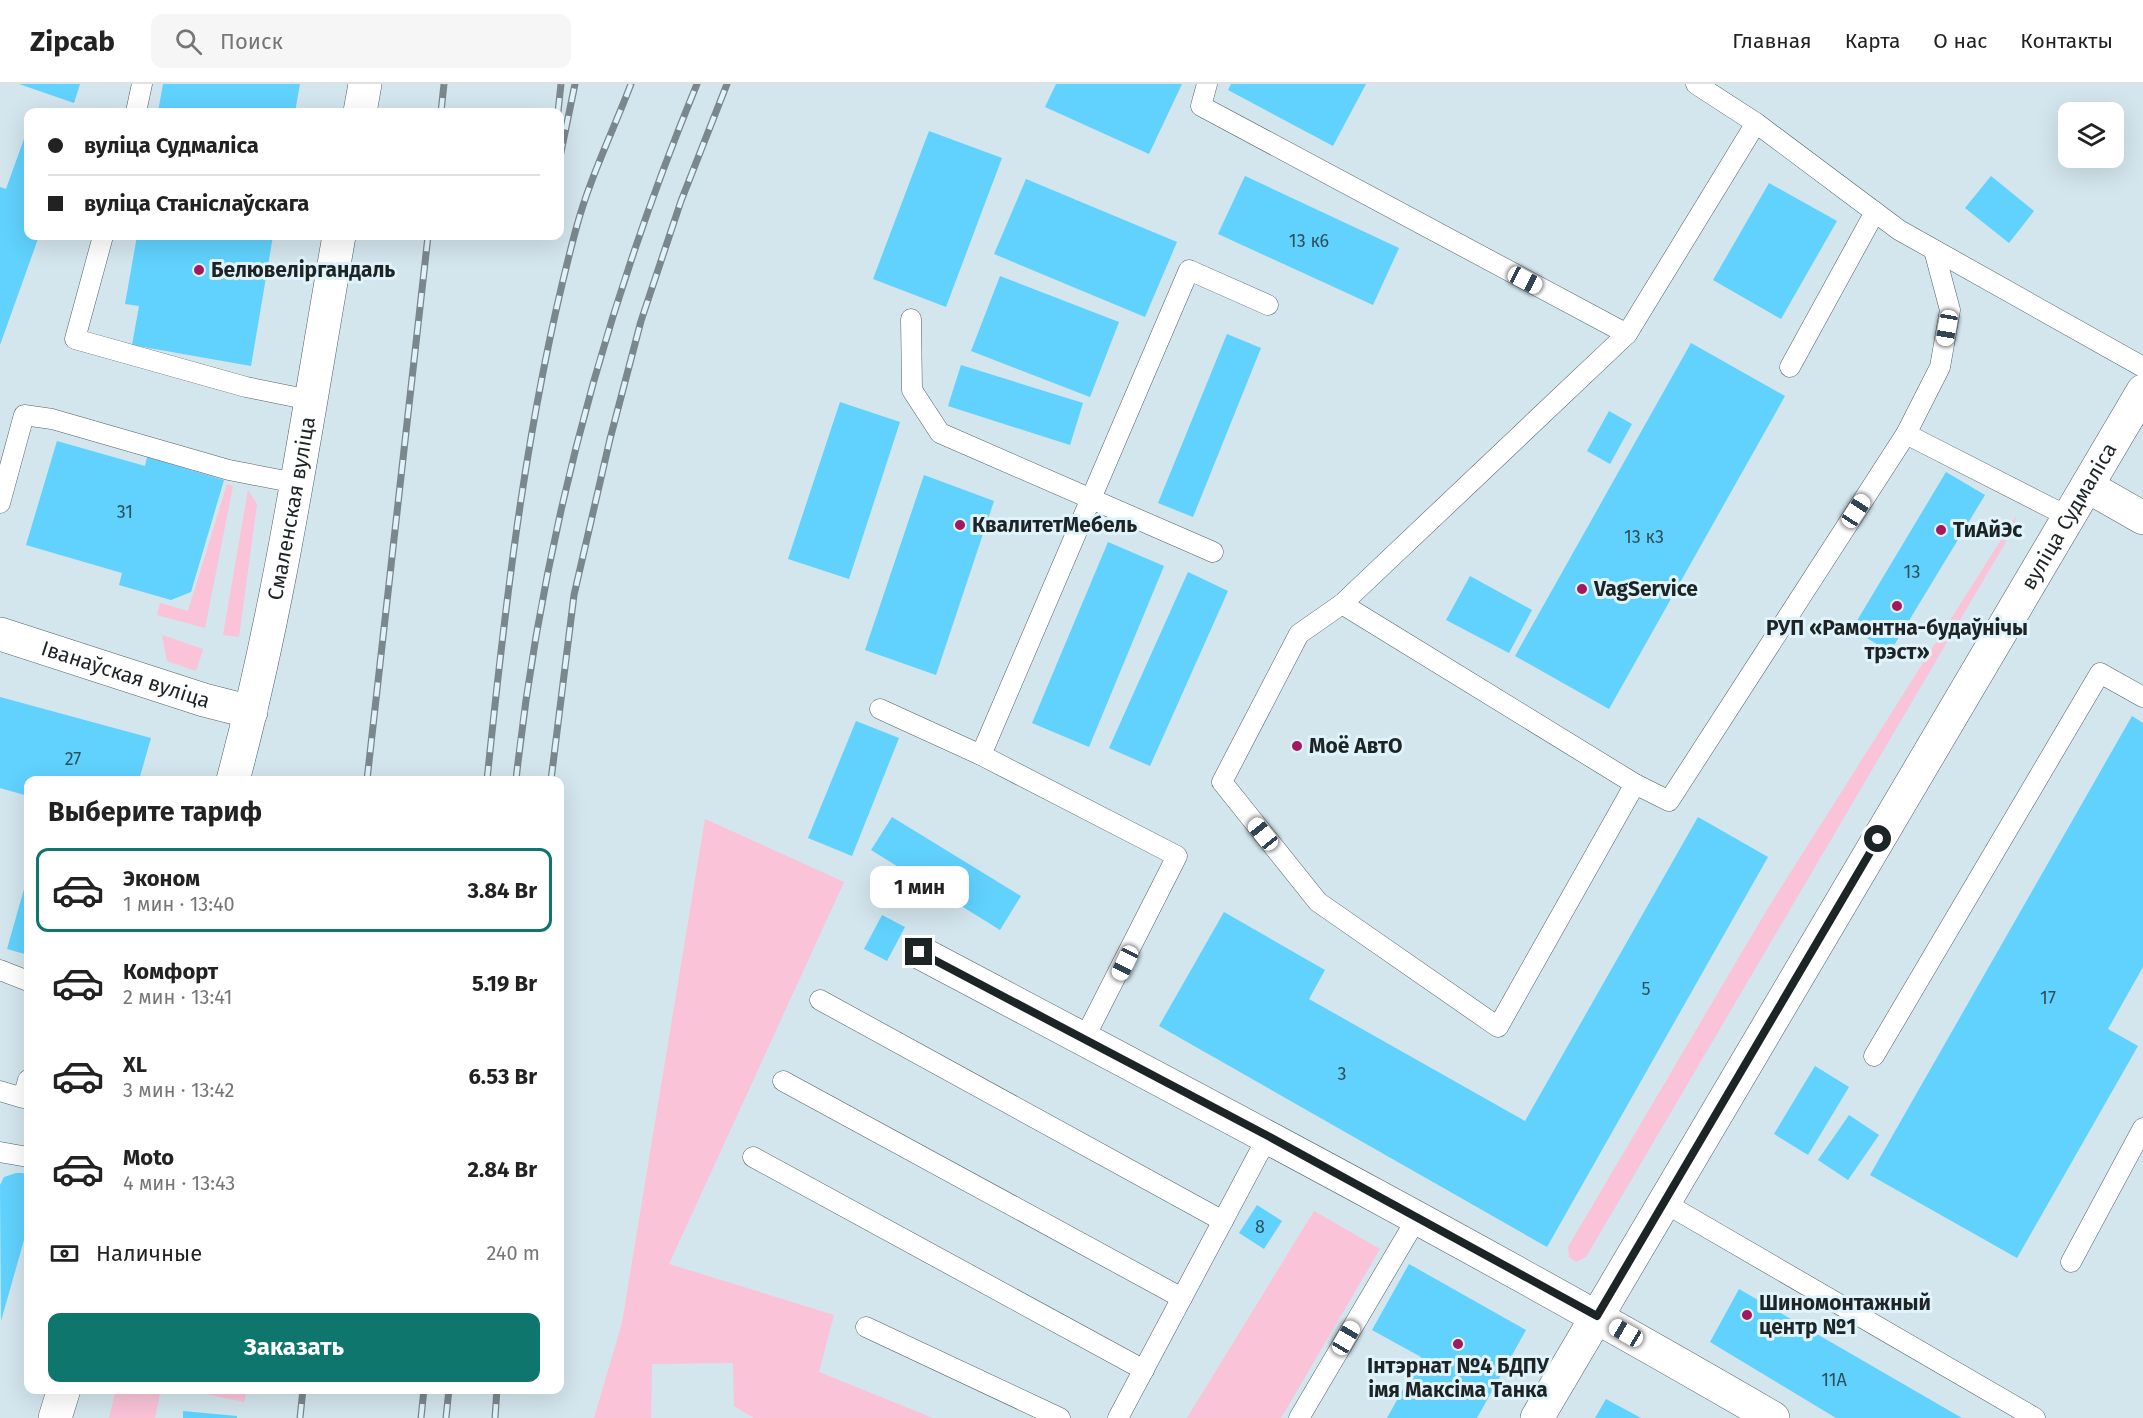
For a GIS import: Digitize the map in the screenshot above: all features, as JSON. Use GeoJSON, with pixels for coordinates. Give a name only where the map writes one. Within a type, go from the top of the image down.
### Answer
{"type":"FeatureCollection","features":[{"type":"Feature","properties":{"kind":"street"},"geometry":{"type":"LineString","coordinates":[[361,108],[365,84]]}},
{"type":"Feature","properties":{"kind":"street","name":"Смаленская вуліца"},"geometry":{"type":"LineString","coordinates":[[234,776],[251,712],[296,483],[338,240]]}},
{"type":"Feature","properties":{"kind":"street","name":"вуліца Судмаліса"},"geometry":{"type":"LineString","coordinates":[[1538,1418],[1663,1202],[2143,391]]}},
{"type":"Feature","properties":{"kind":"street"},"geometry":{"type":"LineString","coordinates":[[2086,486],[2143,518]]}},
{"type":"Feature","properties":{"kind":"street","name":"Іванаўская вуліца"},"geometry":{"type":"LineString","coordinates":[[0,634],[204,700],[251,712]]}},
{"type":"Feature","properties":{"kind":"street"},"geometry":{"type":"LineString","coordinates":[[919,952],[1268,1136],[1597,1316],[1773,1418]]}},
{"type":"Feature","properties":{"kind":"street"},"geometry":{"type":"LineString","coordinates":[[55,1418],[62,1394]]}},
{"type":"Feature","properties":{"kind":"lane"},"geometry":{"type":"LineString","coordinates":[[137,108],[142,84]]}},
{"type":"Feature","properties":{"kind":"lane"},"geometry":{"type":"LineString","coordinates":[[1207,84],[1201,106],[1627,334]]}},
{"type":"Feature","properties":{"kind":"lane"},"geometry":{"type":"LineString","coordinates":[[1696,84],[1756,123],[1899,230],[2143,367]]}},
{"type":"Feature","properties":{"kind":"lane"},"geometry":{"type":"LineString","coordinates":[[1635,783],[1498,1027],[1318,902],[1222,782],[1299,634],[1342,604],[1627,334],[1756,123]]}},
{"type":"Feature","properties":{"kind":"lane"},"geometry":{"type":"LineString","coordinates":[[1790,367],[1875,212]]}},
{"type":"Feature","properties":{"kind":"lane"},"geometry":{"type":"LineString","coordinates":[[102,240],[75,339],[246,387],[310,400]]}},
{"type":"Feature","properties":{"kind":"lane"},"geometry":{"type":"LineString","coordinates":[[1342,604],[1635,783],[1669,801],[1906,434],[1940,366],[1950,310],[1934,250]]}},
{"type":"Feature","properties":{"kind":"lane"},"geometry":{"type":"LineString","coordinates":[[981,755],[1189,270],[1268,306]]}},
{"type":"Feature","properties":{"kind":"lane"},"geometry":{"type":"LineString","coordinates":[[910,319],[912,390],[940,433],[1213,552]]}},
{"type":"Feature","properties":{"kind":"lane"},"geometry":{"type":"LineString","coordinates":[[0,503],[24,415],[52,418],[229,470],[296,483]]}},
{"type":"Feature","properties":{"kind":"lane"},"geometry":{"type":"LineString","coordinates":[[1906,434],[2069,517]]}},
{"type":"Feature","properties":{"kind":"lane"},"geometry":{"type":"LineString","coordinates":[[1874,1056],[2100,673],[2143,697]]}},
{"type":"Feature","properties":{"kind":"lane"},"geometry":{"type":"LineString","coordinates":[[880,709],[981,755],[1177,856],[1104,1005],[1084,1039]]}},
{"type":"Feature","properties":{"kind":"lane"},"geometry":{"type":"LineString","coordinates":[[0,970],[24,979]]}},
{"type":"Feature","properties":{"kind":"lane"},"geometry":{"type":"LineString","coordinates":[[820,1000],[1223,1221]]}},
{"type":"Feature","properties":{"kind":"lane"},"geometry":{"type":"LineString","coordinates":[[783,1081],[1182,1298]]}},
{"type":"Feature","properties":{"kind":"lane"},"geometry":{"type":"LineString","coordinates":[[0,1091],[23,1098],[24,1094]]}},
{"type":"Feature","properties":{"kind":"lane"},"geometry":{"type":"LineString","coordinates":[[2071,1262],[2143,1128]]}},
{"type":"Feature","properties":{"kind":"lane"},"geometry":{"type":"LineString","coordinates":[[1118,1418],[1268,1136]]}},
{"type":"Feature","properties":{"kind":"lane"},"geometry":{"type":"LineString","coordinates":[[0,1152],[24,1156]]}},
{"type":"Feature","properties":{"kind":"lane"},"geometry":{"type":"LineString","coordinates":[[753,1157],[1144,1370]]}},
{"type":"Feature","properties":{"kind":"lane"},"geometry":{"type":"LineString","coordinates":[[1663,1202],[2035,1418]]}},
{"type":"Feature","properties":{"kind":"lane"},"geometry":{"type":"LineString","coordinates":[[1299,1418],[1417,1218]]}},
{"type":"Feature","properties":{"kind":"lane"},"geometry":{"type":"LineString","coordinates":[[866,1327],[1060,1418]]}},
{"type":"Feature","properties":{"kind":"shaded area"},"geometry":{"type":"Polygon","coordinates":[[[227,484],[233,486],[205,628],[157,615],[160,603],[188,611],[227,484]]]}},
{"type":"Feature","properties":{"kind":"shaded area"},"geometry":{"type":"Polygon","coordinates":[[[248,490],[257,504],[239,637],[223,635],[248,490]]]}},
{"type":"Feature","properties":{"kind":"shaded area"},"geometry":{"type":"Polygon","coordinates":[[[2016,516],[2014,528],[1586,1257],[1576,1262],[1569,1257],[1568,1247],[1768,908],[2016,516]]]}},
{"type":"Feature","properties":{"kind":"shaded area"},"geometry":{"type":"Polygon","coordinates":[[[162,635],[203,649],[196,671],[167,661],[162,635]]]}},
{"type":"Feature","properties":{"kind":"shaded area"},"geometry":{"type":"Polygon","coordinates":[[[705,819],[844,882],[669,1264],[834,1315],[819,1372],[933,1418],[754,1418],[734,1406],[733,1363],[652,1364],[651,1418],[594,1418],[622,1323],[705,819]]]}},
{"type":"Feature","properties":{"kind":"shaded area"},"geometry":{"type":"Polygon","coordinates":[[[1314,1211],[1380,1249],[1281,1418],[1187,1418],[1314,1211]]]}},
{"type":"Feature","properties":{"kind":"shaded area"},"geometry":{"type":"Polygon","coordinates":[[[115,1394],[160,1394],[155,1418],[109,1418],[115,1394]]]}},
{"type":"Feature","properties":{"kind":"shaded area"},"geometry":{"type":"Polygon","coordinates":[[[205,1394],[246,1394],[244,1402],[205,1394]]]}},
{"type":"Feature","properties":{"kind":"building"},"geometry":{"type":"Polygon","coordinates":[[[19,84],[80,84],[74,103],[19,84]]]}},
{"type":"Feature","properties":{"kind":"building"},"geometry":{"type":"Polygon","coordinates":[[[163,84],[300,84],[296,108],[159,108],[163,84]]]}},
{"type":"Feature","properties":{"kind":"building"},"geometry":{"type":"Polygon","coordinates":[[[1056,84],[1182,84],[1149,154],[1045,107],[1056,84]]]}},
{"type":"Feature","properties":{"kind":"building"},"geometry":{"type":"Polygon","coordinates":[[[1231,84],[1366,84],[1333,146],[1228,90],[1231,84]]]}},
{"type":"Feature","properties":{"kind":"building"},"geometry":{"type":"Polygon","coordinates":[[[929,131],[1002,158],[946,307],[873,279],[929,131]]]}},
{"type":"Feature","properties":{"kind":"building"},"geometry":{"type":"Polygon","coordinates":[[[24,139],[24,240],[38,240],[0,345],[0,187],[6,189],[24,139]]]}},
{"type":"Feature","properties":{"kind":"building"},"geometry":{"type":"Polygon","coordinates":[[[1245,176],[1399,248],[1373,305],[1218,234],[1245,176]]]}},
{"type":"Feature","properties":{"kind":"building"},"geometry":{"type":"Polygon","coordinates":[[[1991,176],[2034,211],[2009,243],[1965,208],[1991,176]]]}},
{"type":"Feature","properties":{"kind":"building"},"geometry":{"type":"Polygon","coordinates":[[[1026,179],[1177,242],[1145,317],[994,254],[1026,179]]]}},
{"type":"Feature","properties":{"kind":"building"},"geometry":{"type":"Polygon","coordinates":[[[1769,183],[1837,221],[1781,319],[1713,280],[1769,183]]]}},
{"type":"Feature","properties":{"kind":"building","name":"Белювеліргандаль"},"geometry":{"type":"Polygon","coordinates":[[[136,240],[272,240],[251,366],[132,345],[139,306],[125,304],[136,240]]]}},
{"type":"Feature","properties":{"kind":"building"},"geometry":{"type":"Polygon","coordinates":[[[1000,276],[1119,322],[1090,397],[971,351],[1000,276]]]}},
{"type":"Feature","properties":{"kind":"building"},"geometry":{"type":"Polygon","coordinates":[[[1227,334],[1261,348],[1193,517],[1158,503],[1227,334]]]}},
{"type":"Feature","properties":{"kind":"building"},"geometry":{"type":"Polygon","coordinates":[[[1691,343],[1785,396],[1609,709],[1515,656],[1691,343]]]}},
{"type":"Feature","properties":{"kind":"building"},"geometry":{"type":"Polygon","coordinates":[[[961,365],[1083,403],[1070,445],[948,406],[961,365]]]}},
{"type":"Feature","properties":{"kind":"building"},"geometry":{"type":"Polygon","coordinates":[[[840,402],[900,422],[849,579],[788,559],[840,402]]]}},
{"type":"Feature","properties":{"kind":"building"},"geometry":{"type":"Polygon","coordinates":[[[1609,411],[1632,424],[1610,464],[1587,451],[1609,411]]]}},
{"type":"Feature","properties":{"kind":"building"},"geometry":{"type":"Polygon","coordinates":[[[57,441],[145,466],[147,457],[224,480],[191,592],[171,600],[119,585],[122,573],[26,545],[57,441]]]}},
{"type":"Feature","properties":{"kind":"building"},"geometry":{"type":"Polygon","coordinates":[[[1946,472],[1985,495],[1890,652],[1852,629],[1946,472]]]}},
{"type":"Feature","properties":{"kind":"building"},"geometry":{"type":"Polygon","coordinates":[[[924,475],[994,501],[936,675],[865,650],[924,475]]]}},
{"type":"Feature","properties":{"kind":"building"},"geometry":{"type":"Polygon","coordinates":[[[1108,542],[1164,566],[1089,747],[1032,723],[1108,542]]]}},
{"type":"Feature","properties":{"kind":"building"},"geometry":{"type":"Polygon","coordinates":[[[1188,572],[1228,591],[1150,766],[1109,748],[1188,572]]]}},
{"type":"Feature","properties":{"kind":"building"},"geometry":{"type":"Polygon","coordinates":[[[1470,576],[1532,610],[1509,653],[1446,620],[1470,576]]]}},
{"type":"Feature","properties":{"kind":"building"},"geometry":{"type":"Polygon","coordinates":[[[0,697],[151,738],[140,776],[24,776],[24,795],[0,788],[0,697]]]}},
{"type":"Feature","properties":{"kind":"building"},"geometry":{"type":"Polygon","coordinates":[[[2132,716],[2143,723],[2143,967],[2108,1029],[2138,1046],[2017,1258],[1870,1175],[2132,716]]]}},
{"type":"Feature","properties":{"kind":"building"},"geometry":{"type":"Polygon","coordinates":[[[856,721],[899,738],[852,856],[808,838],[856,721]]]}},
{"type":"Feature","properties":{"kind":"building"},"geometry":{"type":"Polygon","coordinates":[[[892,817],[1021,896],[1000,930],[871,850],[892,817]]]}},
{"type":"Feature","properties":{"kind":"building"},"geometry":{"type":"Polygon","coordinates":[[[1698,817],[1768,857],[1547,1247],[1159,1026],[1224,912],[1325,970],[1309,999],[1525,1121],[1698,817]]]}},
{"type":"Feature","properties":{"kind":"building"},"geometry":{"type":"Polygon","coordinates":[[[24,889],[24,954],[7,949],[24,889]]]}},
{"type":"Feature","properties":{"kind":"building"},"geometry":{"type":"Polygon","coordinates":[[[882,915],[905,927],[887,961],[864,949],[882,915]]]}},
{"type":"Feature","properties":{"kind":"building"},"geometry":{"type":"Polygon","coordinates":[[[1815,1066],[1849,1087],[1808,1155],[1774,1134],[1815,1066]]]}},
{"type":"Feature","properties":{"kind":"building"},"geometry":{"type":"Polygon","coordinates":[[[1849,1115],[1879,1135],[1848,1180],[1818,1160],[1849,1115]]]}},
{"type":"Feature","properties":{"kind":"building"},"geometry":{"type":"Polygon","coordinates":[[[16,1173],[24,1174],[24,1240],[1,1321],[0,1185],[4,1177],[16,1173]]]}},
{"type":"Feature","properties":{"kind":"building"},"geometry":{"type":"Polygon","coordinates":[[[1257,1205],[1282,1221],[1264,1249],[1239,1233],[1257,1205]]]}},
{"type":"Feature","properties":{"kind":"building","name":"Інтэрнат №4 БДПУ імя Максіма Танка"},"geometry":{"type":"Polygon","coordinates":[[[1409,1264],[1526,1330],[1477,1418],[1387,1418],[1421,1357],[1372,1330],[1409,1264]]]}},
{"type":"Feature","properties":{"kind":"building"},"geometry":{"type":"Polygon","coordinates":[[[1739,1289],[1962,1418],[1836,1418],[1710,1342],[1739,1289]]]}},
{"type":"Feature","properties":{"kind":"building"},"geometry":{"type":"Polygon","coordinates":[[[1606,1399],[1641,1418],[1595,1418],[1606,1399]]]}},
{"type":"Feature","properties":{"kind":"building"},"geometry":{"type":"Polygon","coordinates":[[[183,1411],[237,1416],[237,1418],[183,1418],[183,1411]]]}},
{"type":"Feature","properties":{"kind":"railway"},"geometry":{"type":"LineString","coordinates":[[441,108],[444,84]]}},
{"type":"Feature","properties":{"kind":"railway"},"geometry":{"type":"LineString","coordinates":[[558,108],[561,84]]}},
{"type":"Feature","properties":{"kind":"railway"},"geometry":{"type":"LineString","coordinates":[[564,138],[575,84]]}},
{"type":"Feature","properties":{"kind":"railway"},"geometry":{"type":"LineString","coordinates":[[487,776],[502,641],[521,502],[559,296],[581,211],[631,84]]}},
{"type":"Feature","properties":{"kind":"railway"},"geometry":{"type":"LineString","coordinates":[[516,776],[527,690],[542,601],[560,513],[582,426],[606,339],[634,253],[697,84]]}},
{"type":"Feature","properties":{"kind":"railway"},"geometry":{"type":"LineString","coordinates":[[551,776],[574,595],[610,439],[641,321],[681,201],[727,84]]}},
{"type":"Feature","properties":{"kind":"railway"},"geometry":{"type":"LineString","coordinates":[[367,776],[428,240]]}},
{"type":"Feature","properties":{"kind":"railway"},"geometry":{"type":"LineString","coordinates":[[300,1418],[302,1394]]}},
{"type":"Feature","properties":{"kind":"railway"},"geometry":{"type":"LineString","coordinates":[[421,1418],[423,1394]]}},
{"type":"Feature","properties":{"kind":"railway"},"geometry":{"type":"LineString","coordinates":[[446,1418],[448,1394]]}},
{"type":"Feature","properties":{"kind":"railway"},"geometry":{"type":"LineString","coordinates":[[495,1418],[497,1394]]}},
{"type":"Feature","properties":{"kind":"place","name":"Белювеліргандаль"},"geometry":{"type":"Point","coordinates":[199,270]}},
{"type":"Feature","properties":{"kind":"place","name":"КвалитетМебель"},"geometry":{"type":"Point","coordinates":[960,525]}},
{"type":"Feature","properties":{"kind":"place","name":"ТиАйЭс"},"geometry":{"type":"Point","coordinates":[1941,530]}},
{"type":"Feature","properties":{"kind":"place","name":"VagService"},"geometry":{"type":"Point","coordinates":[1582,589]}},
{"type":"Feature","properties":{"kind":"place","name":"РУП «Рамонтна-будаўнічы трэст»"},"geometry":{"type":"Point","coordinates":[1897,606]}},
{"type":"Feature","properties":{"kind":"place","name":"Моё АвтО"},"geometry":{"type":"Point","coordinates":[1297,746]}},
{"type":"Feature","properties":{"kind":"place","name":"Шиномонтажный центр №1"},"geometry":{"type":"Point","coordinates":[1747,1315]}},
{"type":"Feature","properties":{"kind":"place","name":"Інтэрнат №4 БДПУ імя Максіма Танка"},"geometry":{"type":"Point","coordinates":[1458,1344]}},
{"type":"Feature","properties":{"kind":"route"},"geometry":{"type":"LineString","coordinates":[[919,952],[1268,1136],[1597,1316],[1878,839]]}}]}
